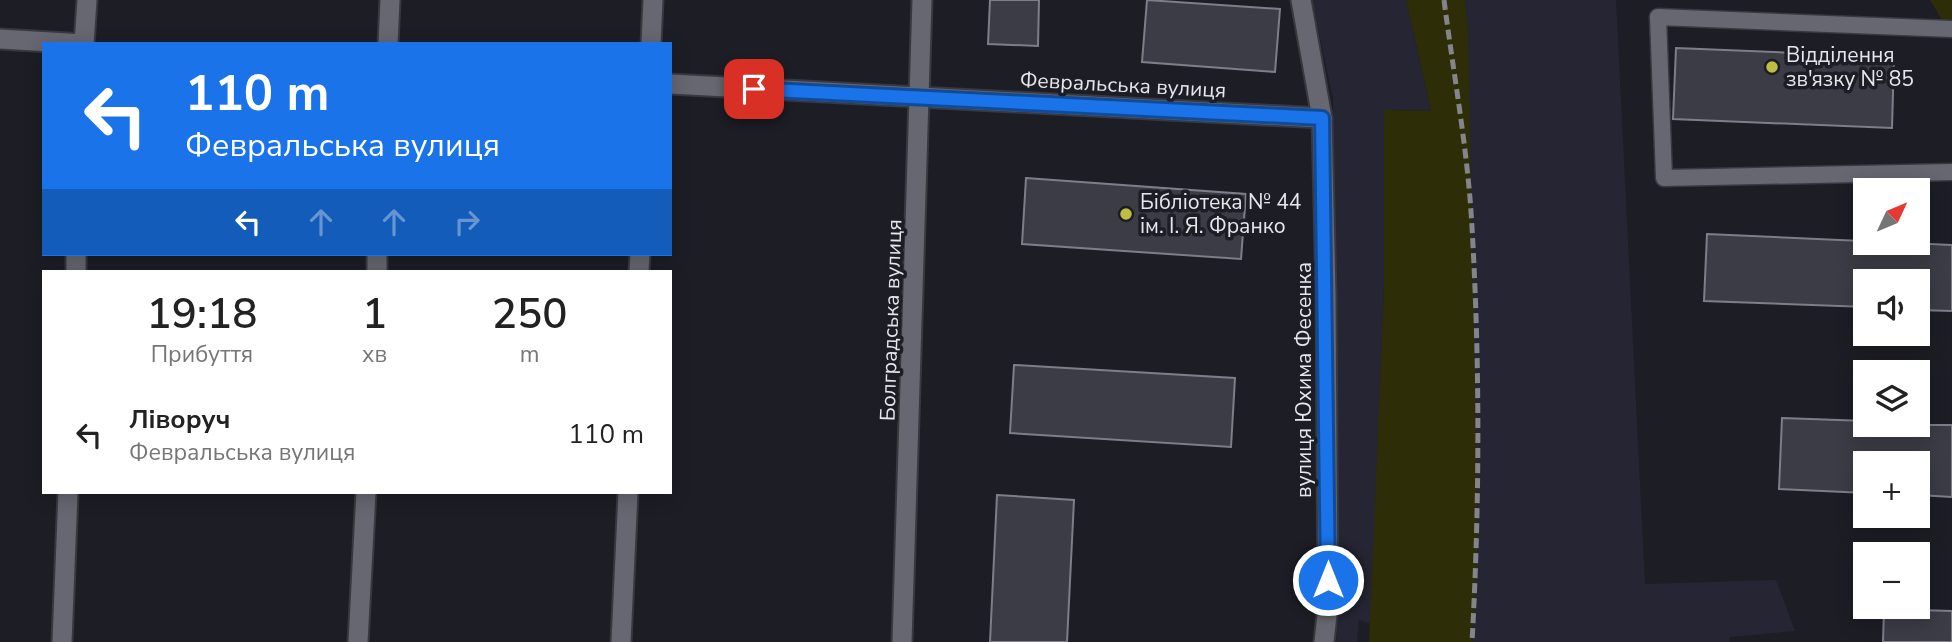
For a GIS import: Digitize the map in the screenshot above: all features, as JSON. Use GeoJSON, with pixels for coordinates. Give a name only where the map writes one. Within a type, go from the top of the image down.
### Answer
{"type":"FeatureCollection","features":[{"type":"Feature","properties":{"kind":"street"},"geometry":{"type":"LineString","coordinates":[[84,42],[87,0]]}},
{"type":"Feature","properties":{"kind":"street"},"geometry":{"type":"LineString","coordinates":[[388,42],[390,0]]}},
{"type":"Feature","properties":{"kind":"street"},"geometry":{"type":"LineString","coordinates":[[650,42],[653,0]]}},
{"type":"Feature","properties":{"kind":"street","name":"Болградська вулиця"},"geometry":{"type":"LineString","coordinates":[[902,642],[922,0]]}},
{"type":"Feature","properties":{"kind":"street","name":"вулиця Юхима Фесенка"},"geometry":{"type":"LineString","coordinates":[[1301,0],[1322,118],[1328,606],[1324,642]]}},
{"type":"Feature","properties":{"kind":"street"},"geometry":{"type":"LineString","coordinates":[[0,39],[50,42]]}},
{"type":"Feature","properties":{"kind":"street","name":"Февральська вулиця"},"geometry":{"type":"LineString","coordinates":[[672,84],[1322,118]]}},
{"type":"Feature","properties":{"kind":"street"},"geometry":{"type":"LineString","coordinates":[[62,642],[68,494]]}},
{"type":"Feature","properties":{"kind":"street"},"geometry":{"type":"LineString","coordinates":[[358,642],[366,494]]}},
{"type":"Feature","properties":{"kind":"street"},"geometry":{"type":"LineString","coordinates":[[621,642],[628,494]]}},
{"type":"Feature","properties":{"kind":"lane"},"geometry":{"type":"LineString","coordinates":[[1952,29],[1658,18],[1664,178],[1952,172]]}},
{"type":"Feature","properties":{"kind":"shaded area"},"geometry":{"type":"Polygon","coordinates":[[[1312,0],[1406,0],[1431,111],[1384,110],[1384,288],[1371,624],[1359,620],[1357,642],[1336,642],[1339,608],[1333,99],[1312,0]]]}},
{"type":"Feature","properties":{"kind":"shaded area"},"geometry":{"type":"Polygon","coordinates":[[[1406,0],[1465,0],[1468,32],[1478,538],[1472,642],[1369,642],[1384,288],[1384,110],[1431,111],[1406,0]]]}},
{"type":"Feature","properties":{"kind":"shaded area"},"geometry":{"type":"Polygon","coordinates":[[[1465,0],[1616,0],[1645,584],[1776,580],[1795,631],[1730,637],[1729,642],[1467,642],[1468,32],[1465,0]]]}},
{"type":"Feature","properties":{"kind":"shaded area"},"geometry":{"type":"Polygon","coordinates":[[[1930,0],[1952,0],[1952,37],[1930,0]]]}},
{"type":"Feature","properties":{"kind":"building"},"geometry":{"type":"Polygon","coordinates":[[[990,0],[1039,0],[1038,46],[988,44],[990,0]]]}},
{"type":"Feature","properties":{"kind":"building"},"geometry":{"type":"Polygon","coordinates":[[[1147,0],[1280,9],[1275,72],[1142,62],[1147,0]]]}},
{"type":"Feature","properties":{"kind":"building"},"geometry":{"type":"Polygon","coordinates":[[[1676,48],[1894,57],[1892,128],[1673,119],[1676,48]]]}},
{"type":"Feature","properties":{"kind":"building"},"geometry":{"type":"Polygon","coordinates":[[[1026,178],[1246,194],[1241,259],[1022,244],[1026,178]]]}},
{"type":"Feature","properties":{"kind":"building"},"geometry":{"type":"Polygon","coordinates":[[[1707,234],[1853,241],[1853,256],[1930,256],[1930,244],[1952,245],[1952,311],[1930,310],[1930,269],[1853,269],[1853,307],[1704,301],[1707,234]]]}},
{"type":"Feature","properties":{"kind":"building"},"geometry":{"type":"Polygon","coordinates":[[[1014,365],[1235,378],[1231,447],[1010,433],[1014,365]]]}},
{"type":"Feature","properties":{"kind":"building"},"geometry":{"type":"Polygon","coordinates":[[[1782,418],[1853,421],[1853,437],[1930,437],[1930,425],[1952,425],[1952,497],[1930,496],[1930,451],[1853,451],[1853,492],[1779,489],[1782,418]]]}},
{"type":"Feature","properties":{"kind":"building"},"geometry":{"type":"Polygon","coordinates":[[[997,495],[1074,500],[1067,642],[990,642],[997,495]]]}},
{"type":"Feature","properties":{"kind":"building"},"geometry":{"type":"Polygon","coordinates":[[[1930,610],[1952,611],[1952,642],[1883,642],[1884,619],[1930,619],[1930,610]]]}},
{"type":"Feature","properties":{"kind":"railway"},"geometry":{"type":"LineString","coordinates":[[1444,0],[1466,158],[1474,265],[1478,427],[1472,642]]}},
{"type":"Feature","properties":{"kind":"place","name":"Відділення зв'язку № 85"},"geometry":{"type":"Point","coordinates":[1772,67]}},
{"type":"Feature","properties":{"kind":"place","name":"Бібліотека № 44 ім. І. Я. Франко"},"geometry":{"type":"Point","coordinates":[1126,214]}},
{"type":"Feature","properties":{"kind":"route"},"geometry":{"type":"LineString","coordinates":[[754,89],[1322,118],[1328,580]]}}]}
